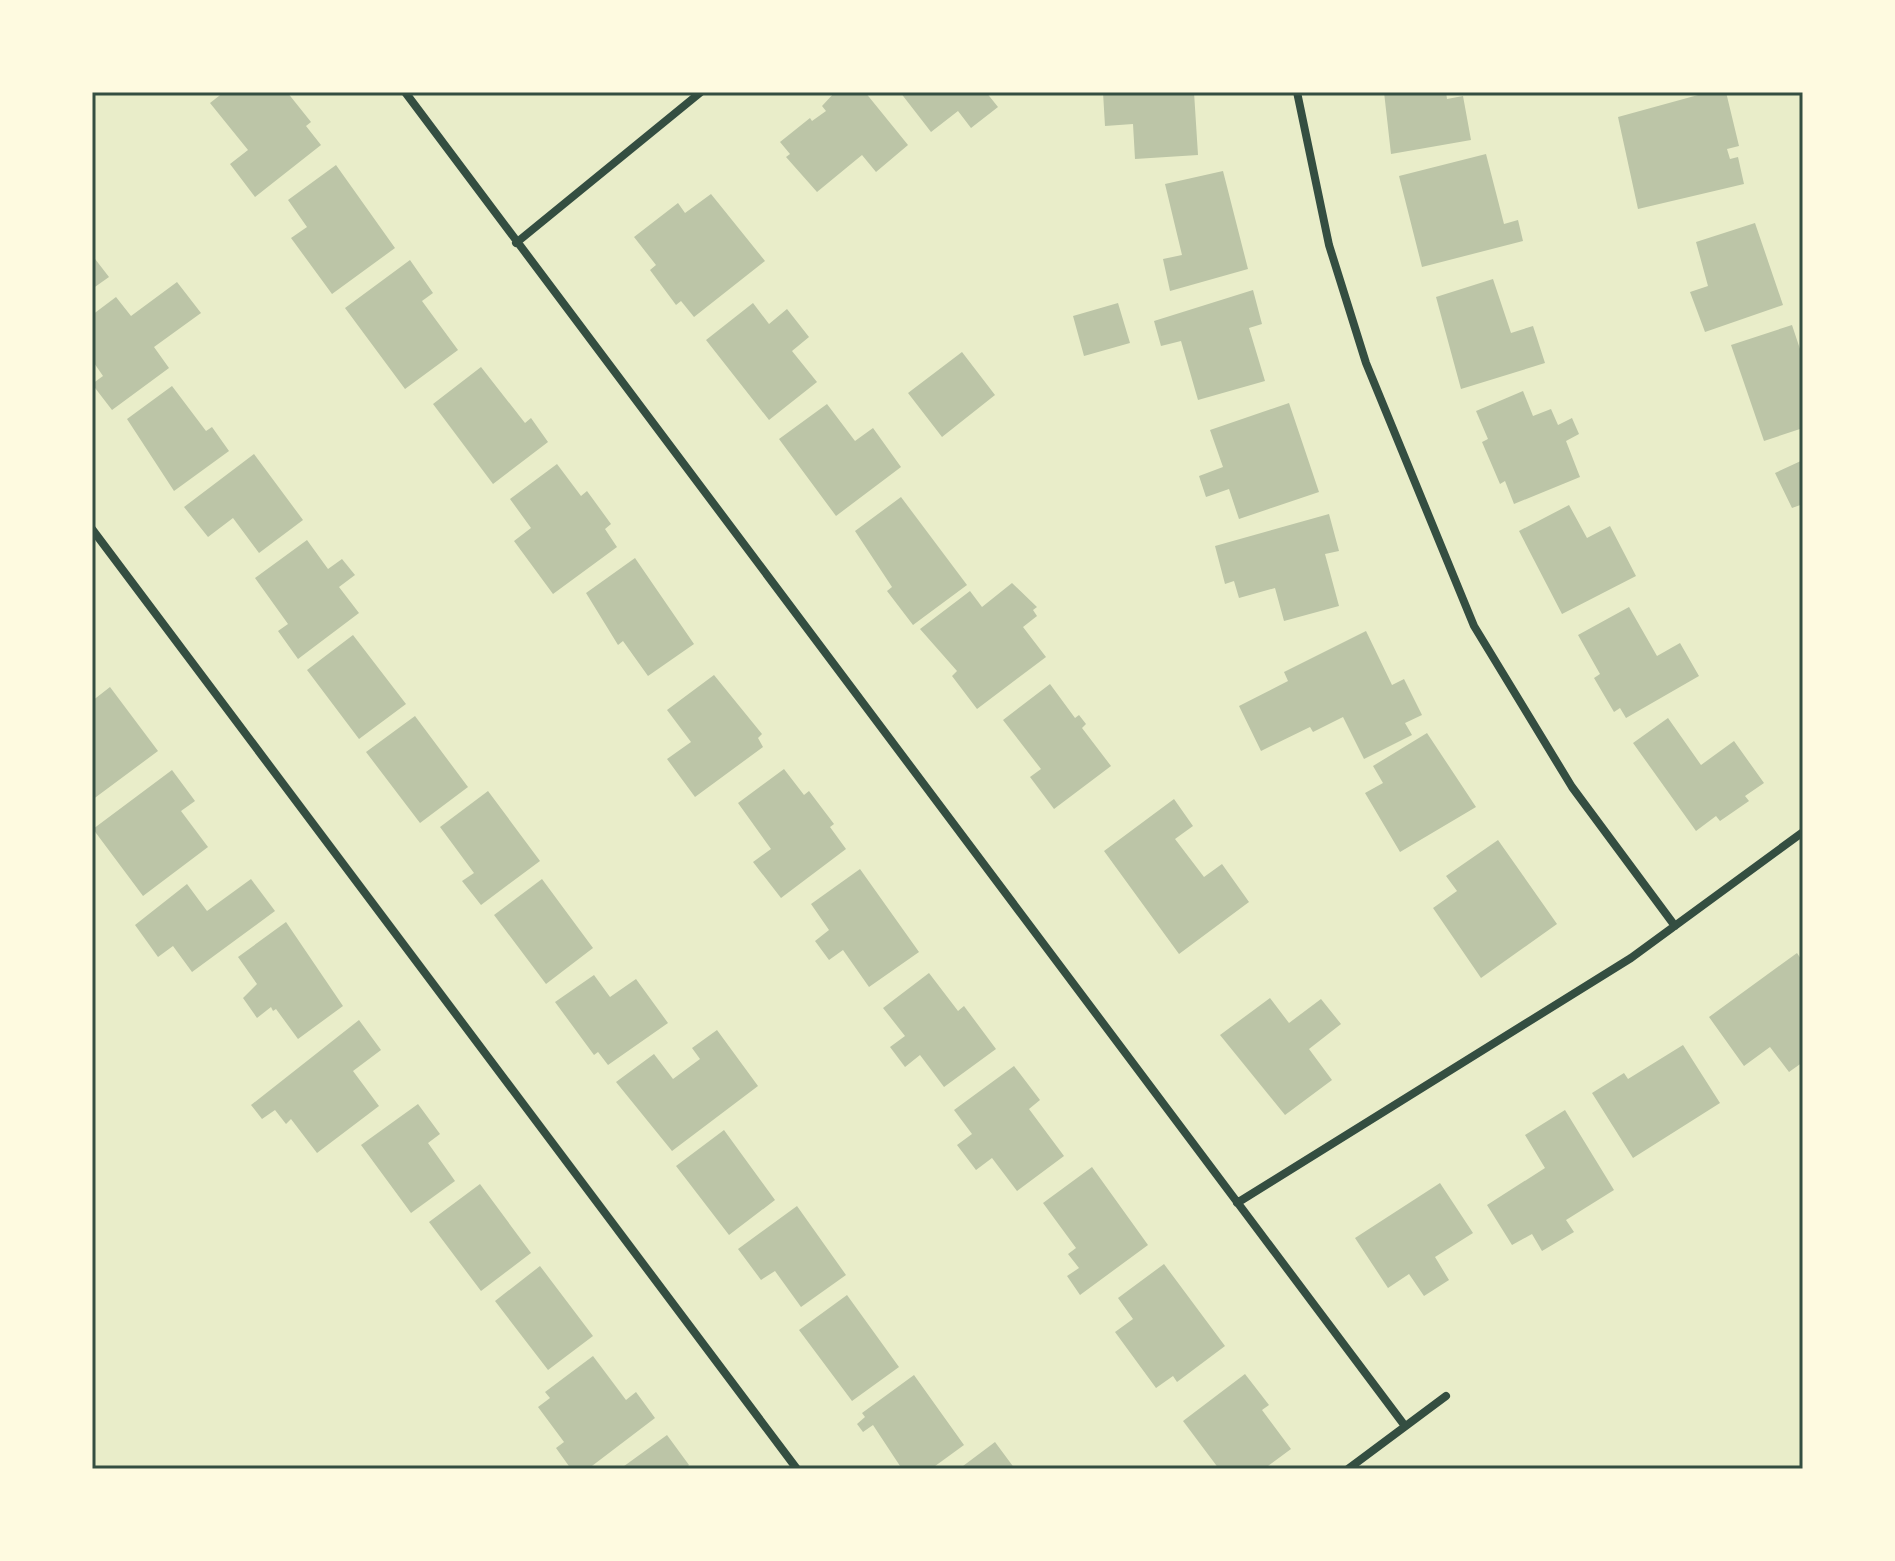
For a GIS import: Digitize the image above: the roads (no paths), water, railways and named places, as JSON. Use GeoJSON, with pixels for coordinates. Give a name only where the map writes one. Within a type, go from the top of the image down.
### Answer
{"type":"FeatureCollection","features":[{"type":"Feature","properties":{"kind":"street"},"geometry":{"type":"LineString","coordinates":[[405,92],[1405,1426]]}},
{"type":"Feature","properties":{"kind":"street"},"geometry":{"type":"LineString","coordinates":[[516,243],[701,92]]}},
{"type":"Feature","properties":{"kind":"street"},"geometry":{"type":"LineString","coordinates":[[1297,92],[1329,245],[1366,363],[1474,626],[1572,787],[1675,926]]}},
{"type":"Feature","properties":{"kind":"street"},"geometry":{"type":"LineString","coordinates":[[92,529],[797,1469]]}},
{"type":"Feature","properties":{"kind":"street"},"geometry":{"type":"LineString","coordinates":[[1237,1203],[1631,958],[1803,832]]}},
{"type":"Feature","properties":{"kind":"street"},"geometry":{"type":"LineString","coordinates":[[1348,1469],[1446,1396]]}}]}
